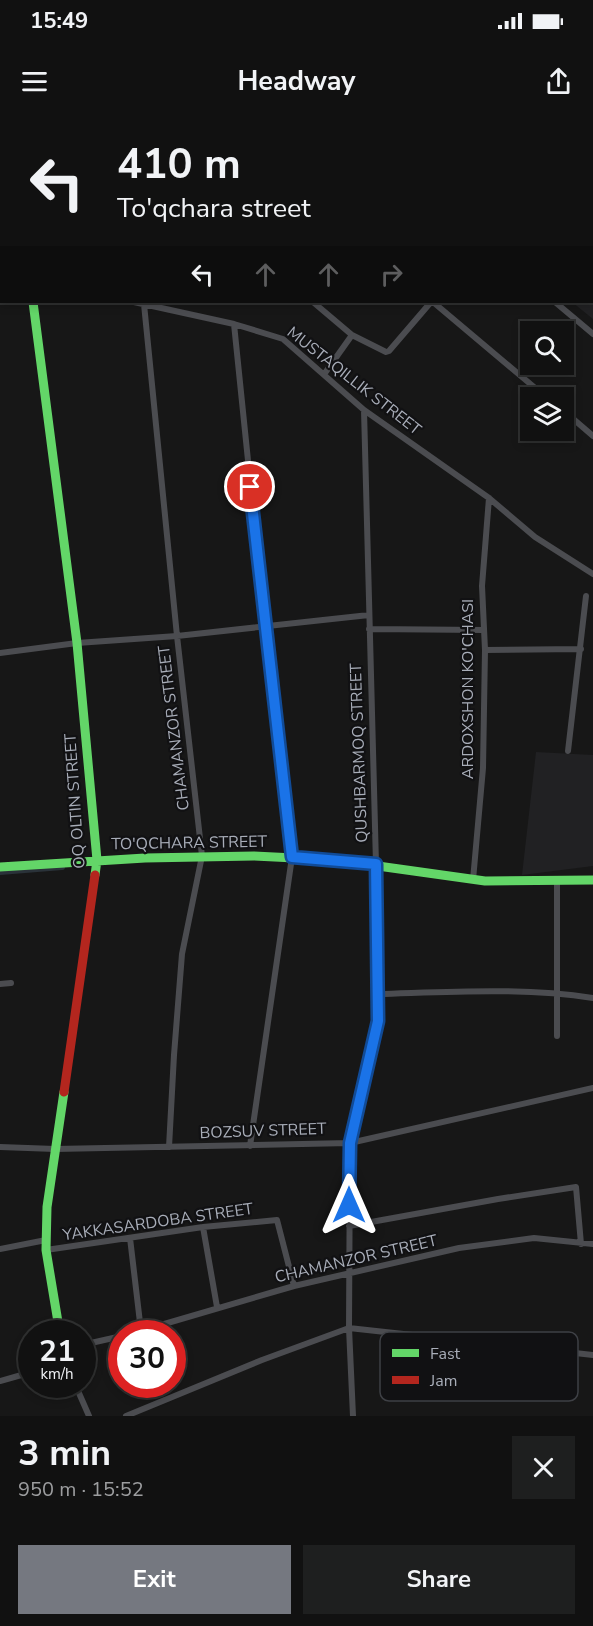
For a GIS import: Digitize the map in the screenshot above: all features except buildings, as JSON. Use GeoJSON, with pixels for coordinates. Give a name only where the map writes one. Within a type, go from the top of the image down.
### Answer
{"type":"FeatureCollection","features":[{"type":"Feature","properties":{"kind":"street","name":"OQ OLTIN STREET"},"geometry":{"type":"LineString","coordinates":[[33,303],[77,643],[97,860],[47,1207],[46,1250],[58,1320]]}},
{"type":"Feature","properties":{"kind":"street","name":"MUSTAQILLIK STREET"},"geometry":{"type":"LineString","coordinates":[[139,303],[234,324],[283,339],[364,410],[489,498],[535,537],[593,574]]}},
{"type":"Feature","properties":{"kind":"street"},"geometry":{"type":"LineString","coordinates":[[315,303],[352,335],[380,350],[389,351],[431,303]]}},
{"type":"Feature","properties":{"kind":"street"},"geometry":{"type":"LineString","coordinates":[[433,303],[535,387]]}},
{"type":"Feature","properties":{"kind":"street"},"geometry":{"type":"LineString","coordinates":[[556,303],[593,334]]}},
{"type":"Feature","properties":{"kind":"street","name":"CHAMANZOR STREET"},"geometry":{"type":"LineString","coordinates":[[144,304],[177,636],[202,856],[182,954],[170,1147]]}},
{"type":"Feature","properties":{"kind":"street"},"geometry":{"type":"LineString","coordinates":[[234,324],[265,626],[292,857],[250,1146]]}},
{"type":"Feature","properties":{"kind":"street"},"geometry":{"type":"LineString","coordinates":[[324,373],[352,335]]}},
{"type":"Feature","properties":{"kind":"street","name":"QUSHBARMOQ STREET"},"geometry":{"type":"LineString","coordinates":[[353,1416],[349,1328],[350,1143],[378,1021],[364,410]]}},
{"type":"Feature","properties":{"kind":"street"},"geometry":{"type":"LineString","coordinates":[[574,420],[593,436]]}},
{"type":"Feature","properties":{"kind":"street","name":"ARDOXSHON KO'CHASI"},"geometry":{"type":"LineString","coordinates":[[473,880],[483,768],[485,650],[482,586],[489,498]]}},
{"type":"Feature","properties":{"kind":"street"},"geometry":{"type":"LineString","coordinates":[[568,751],[586,596]]}},
{"type":"Feature","properties":{"kind":"street"},"geometry":{"type":"LineString","coordinates":[[0,653],[77,643],[177,636],[369,615]]}},
{"type":"Feature","properties":{"kind":"street"},"geometry":{"type":"LineString","coordinates":[[369,629],[483,630]]}},
{"type":"Feature","properties":{"kind":"street"},"geometry":{"type":"LineString","coordinates":[[485,650],[581,649]]}},
{"type":"Feature","properties":{"kind":"street","name":"TO'QCHARA STREET"},"geometry":{"type":"LineString","coordinates":[[0,867],[202,856],[292,857],[376,864],[473,880],[557,882],[593,880]]}},
{"type":"Feature","properties":{"kind":"street"},"geometry":{"type":"LineString","coordinates":[[557,882],[557,1036]]}},
{"type":"Feature","properties":{"kind":"street"},"geometry":{"type":"LineString","coordinates":[[0,984],[11,983]]}},
{"type":"Feature","properties":{"kind":"street"},"geometry":{"type":"LineString","coordinates":[[378,994],[469,991],[557,992],[593,998]]}},
{"type":"Feature","properties":{"kind":"street","name":"BOZSUV STREET"},"geometry":{"type":"LineString","coordinates":[[0,1147],[55,1149],[350,1143],[593,1088]]}},
{"type":"Feature","properties":{"kind":"street"},"geometry":{"type":"LineString","coordinates":[[349,1226],[498,1198],[576,1187],[581,1244]]}},
{"type":"Feature","properties":{"kind":"street","name":"YAKKASARDOBA STREET"},"geometry":{"type":"LineString","coordinates":[[46,1250],[203,1227],[277,1220],[294,1286]]}},
{"type":"Feature","properties":{"kind":"street"},"geometry":{"type":"LineString","coordinates":[[203,1227],[217,1308]]}},
{"type":"Feature","properties":{"kind":"street"},"geometry":{"type":"LineString","coordinates":[[130,1238],[140,1320]]}},
{"type":"Feature","properties":{"kind":"street","name":"CHAMANZOR STREET"},"geometry":{"type":"LineString","coordinates":[[177,1320],[294,1286],[459,1248],[534,1238],[593,1244]]}},
{"type":"Feature","properties":{"kind":"street","name":"YAKKASARDOBA STREET"},"geometry":{"type":"LineString","coordinates":[[0,1249],[46,1240]]}},
{"type":"Feature","properties":{"kind":"street"},"geometry":{"type":"LineString","coordinates":[[126,1416],[262,1360],[349,1328],[385,1332]]}},
{"type":"Feature","properties":{"kind":"street"},"geometry":{"type":"LineString","coordinates":[[578,1353],[593,1355]]}},
{"type":"Feature","properties":{"kind":"street"},"geometry":{"type":"LineString","coordinates":[[0,1381],[18,1376]]}},
{"type":"Feature","properties":{"kind":"street"},"geometry":{"type":"LineString","coordinates":[[81,1398],[89,1416]]}},
{"type":"Feature","properties":{"kind":"shaded area"},"geometry":{"type":"Polygon","coordinates":[[[573,303],[593,303],[593,319],[573,303]]]}},
{"type":"Feature","properties":{"kind":"shaded area"},"geometry":{"type":"Polygon","coordinates":[[[536,752],[593,755],[593,866],[522,875],[536,752]]]}},
{"type":"Feature","properties":{"kind":"waterway"},"geometry":{"type":"LineString","coordinates":[[0,872],[62,867]]}},
{"type":"Feature","properties":{"kind":"traffic: fast"},"geometry":{"type":"LineString","coordinates":[[33,303],[77,643],[97,860],[95,875]]}},
{"type":"Feature","properties":{"kind":"traffic: fast"},"geometry":{"type":"LineString","coordinates":[[0,867],[145,858],[254,856],[335,860],[485,881],[593,880]]}},
{"type":"Feature","properties":{"kind":"traffic: fast"},"geometry":{"type":"LineString","coordinates":[[58,1320],[46,1250],[47,1207],[64,1092]]}},
{"type":"Feature","properties":{"kind":"traffic: jam"},"geometry":{"type":"LineString","coordinates":[[64,1092],[95,875]]}},
{"type":"Feature","properties":{"kind":"route"},"geometry":{"type":"LineString","coordinates":[[250,487],[292,857],[376,864],[378,1021],[350,1143],[349,1205]]}}]}
